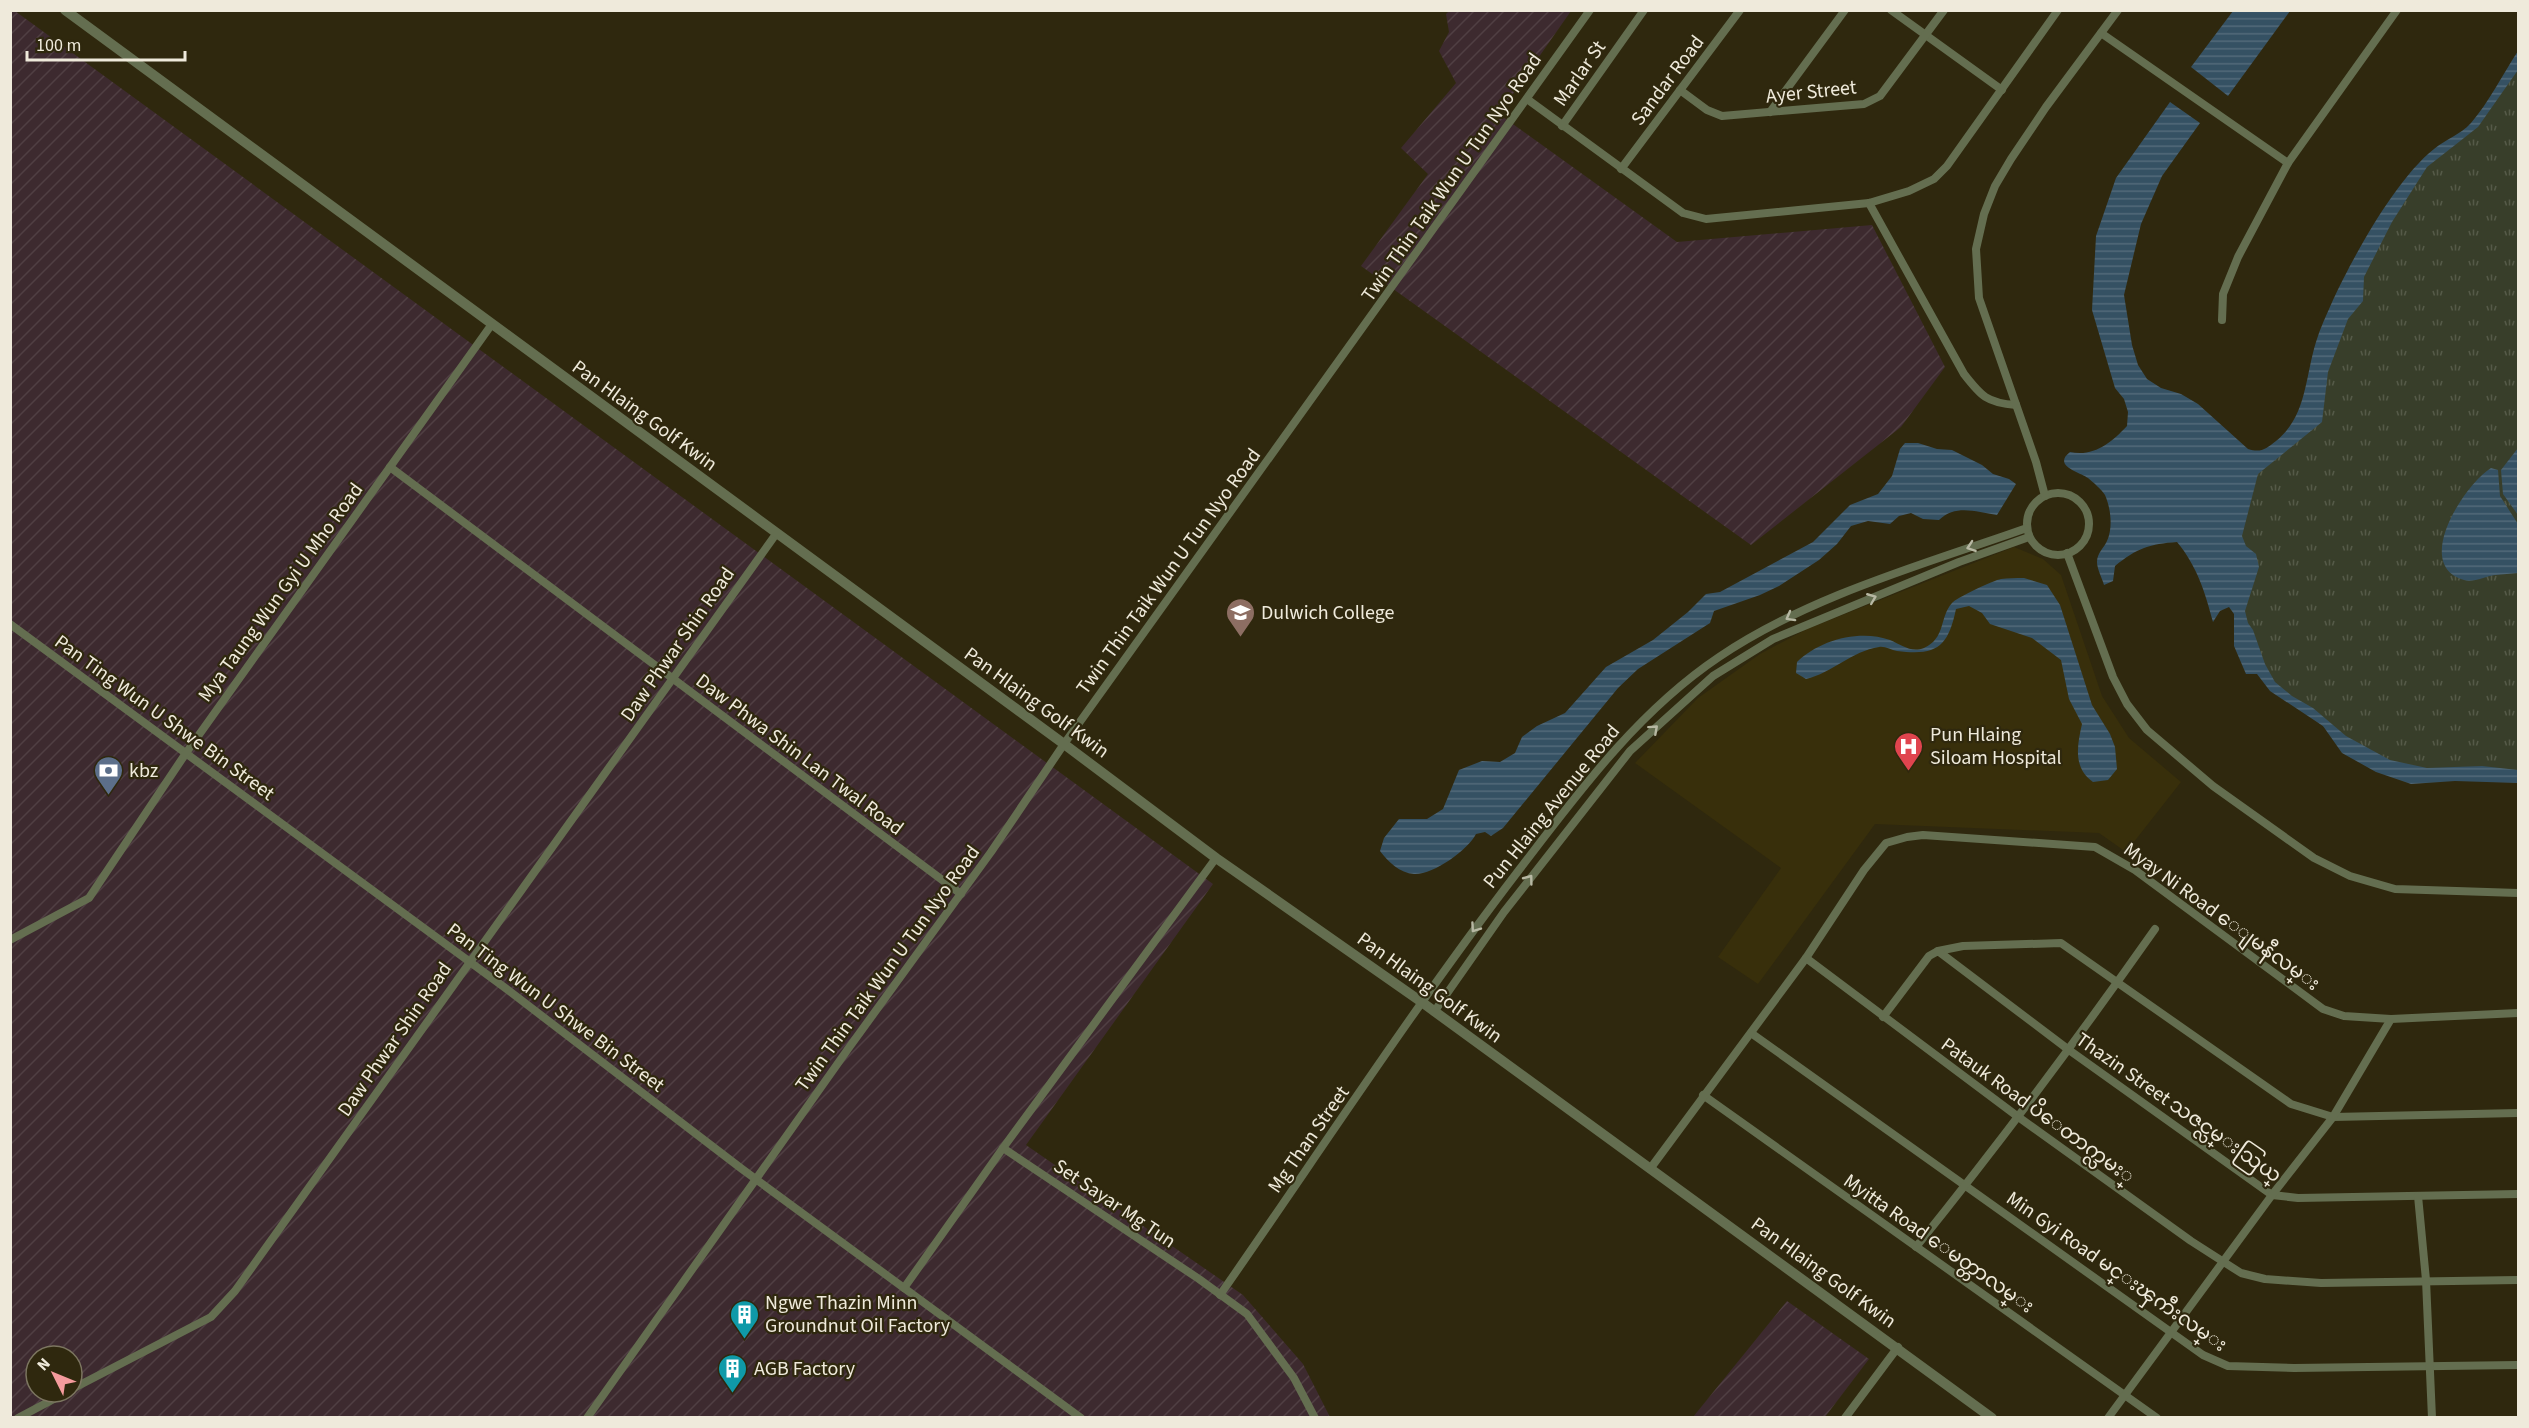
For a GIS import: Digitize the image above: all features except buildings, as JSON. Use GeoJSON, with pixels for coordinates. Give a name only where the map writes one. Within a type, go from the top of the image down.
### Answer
{"type":"FeatureCollection","features":[{"type":"Feature","properties":{"kind":"street","name":"Pan Hlaing Golf Kwin"},"geometry":{"type":"LineString","coordinates":[[65,10],[1216,858],[1423,1002],[1898,1347],[1992,1418]]}},
{"type":"Feature","properties":{"kind":"street","name":"Twin Thin Taik Wun U Tun Nyo Road"},"geometry":{"type":"LineString","coordinates":[[587,1418],[961,894],[1064,744],[1590,10]]}},
{"type":"Feature","properties":{"kind":"street","name":"Marlar St"},"geometry":{"type":"LineString","coordinates":[[1562,126],[1644,10]]}},
{"type":"Feature","properties":{"kind":"street","name":"Sandar Road"},"geometry":{"type":"LineString","coordinates":[[1621,169],[1740,10]]}},
{"type":"Feature","properties":{"kind":"street"},"geometry":{"type":"LineString","coordinates":[[1770,112],[1845,10]]}},
{"type":"Feature","properties":{"kind":"street"},"geometry":{"type":"LineString","coordinates":[[1891,10],[2002,90]]}},
{"type":"Feature","properties":{"kind":"street","name":"Ayer Street"},"geometry":{"type":"LineString","coordinates":[[1680,90],[1707,110],[1722,116],[1864,104],[1880,96],[1944,10]]}},
{"type":"Feature","properties":{"kind":"street"},"geometry":{"type":"LineString","coordinates":[[1527,99],[1683,213],[1706,219],[1869,203],[1934,179],[1947,166],[2058,10]]}},
{"type":"Feature","properties":{"kind":"street"},"geometry":{"type":"LineString","coordinates":[[2045,496],[1979,298],[1976,249],[1984,214],[1995,186],[2046,107],[2118,10]]}},
{"type":"Feature","properties":{"kind":"street"},"geometry":{"type":"LineString","coordinates":[[2222,320],[2223,294],[2238,257],[2288,163],[2397,10]]}},
{"type":"Feature","properties":{"kind":"street"},"geometry":{"type":"LineString","coordinates":[[2102,33],[2288,163]]}},
{"type":"Feature","properties":{"kind":"street"},"geometry":{"type":"LineString","coordinates":[[1869,203],[1964,374],[1979,394],[1996,404],[2016,405]]}},
{"type":"Feature","properties":{"kind":"street","name":"Mya Taung Wun Gyi U Mho Road"},"geometry":{"type":"LineString","coordinates":[[10,940],[89,898],[186,753],[492,324]]}},
{"type":"Feature","properties":{"kind":"street","name":"Daw Phwa Shin Lan Twal Road"},"geometry":{"type":"LineString","coordinates":[[390,467],[961,894]]}},
{"type":"Feature","properties":{"kind":"street"},"geometry":{"type":"LineString","coordinates":[[2061,492],[2074,497],[2086,510],[2089,520],[2086,536],[2083,542],[2067,553],[2055,555],[2044,552],[2036,546],[2028,532],[2030,509],[2038,499],[2045,496],[2061,492]]}},
{"type":"Feature","properties":{"kind":"street","name":"Pun Hlaing Avenue Road"},"geometry":{"type":"LineString","coordinates":[[1423,1002],[1482,918],[1593,774],[1654,709],[1719,656],[1801,611],[1861,586],[2028,532]]}},
{"type":"Feature","properties":{"kind":"street","name":"Pun Hlaing Avenue Road"},"geometry":{"type":"LineString","coordinates":[[1434,1012],[1504,912],[1630,751],[1713,676],[1743,656],[1781,636],[2028,532]]}},
{"type":"Feature","properties":{"kind":"street","name":"Daw Phwar Shin Road"},"geometry":{"type":"LineString","coordinates":[[84,1383],[211,1317],[235,1291],[776,534]]}},
{"type":"Feature","properties":{"kind":"street"},"geometry":{"type":"LineString","coordinates":[[2067,553],[2113,677],[2127,705],[2147,730],[2213,786],[2314,858],[2350,876],[2395,889],[2518,893]]}},
{"type":"Feature","properties":{"kind":"street","name":"Pan Ting Wun U Shwe Bin Street"},"geometry":{"type":"LineString","coordinates":[[10,624],[469,961],[757,1179],[1081,1418]]}},
{"type":"Feature","properties":{"kind":"street","name":"Myay Ni Road ေျမနီလမ္း"},"geometry":{"type":"LineString","coordinates":[[1806,958],[1864,870],[1886,843],[1923,835],[2095,847],[2135,870],[2323,1009],[2344,1016],[2391,1019],[2518,1013]]}},
{"type":"Feature","properties":{"kind":"street"},"geometry":{"type":"LineString","coordinates":[[904,1288],[1003,1148],[1216,858]]}},
{"type":"Feature","properties":{"kind":"street"},"geometry":{"type":"LineString","coordinates":[[1916,1247],[2069,1050],[2155,929]]}},
{"type":"Feature","properties":{"kind":"street"},"geometry":{"type":"LineString","coordinates":[[1883,1017],[1929,956],[1938,951],[1963,946],[2061,943],[2291,1104],[2333,1117],[2518,1113]]}},
{"type":"Feature","properties":{"kind":"street","name":"Thazin Street သဇင္လမ္းသြယ္"},"geometry":{"type":"LineString","coordinates":[[1938,951],[2069,1050],[2272,1195],[2298,1198],[2518,1194]]}},
{"type":"Feature","properties":{"kind":"street"},"geometry":{"type":"LineString","coordinates":[[1650,1169],[1806,958]]}},
{"type":"Feature","properties":{"kind":"street","name":"Patauk Road ပိေတာက္လမး္"},"geometry":{"type":"LineString","coordinates":[[1806,958],[2017,1116],[2223,1264],[2241,1273],[2265,1280],[2321,1283],[2518,1280]]}},
{"type":"Feature","properties":{"kind":"street","name":"Mg Than Street"},"geometry":{"type":"LineString","coordinates":[[1220,1294],[1423,1002]]}},
{"type":"Feature","properties":{"kind":"street"},"geometry":{"type":"LineString","coordinates":[[2108,1418],[2272,1195],[2333,1117],[2391,1019]]}},
{"type":"Feature","properties":{"kind":"street","name":"Min Gyi Road မင္းၾကီးလမ္း"},"geometry":{"type":"LineString","coordinates":[[1751,1033],[2203,1355],[2228,1366],[2294,1368],[2518,1365]]}},
{"type":"Feature","properties":{"kind":"street","name":"Myitta Road ေမတ္တာလမ္း"},"geometry":{"type":"LineString","coordinates":[[1703,1095],[2157,1418]]}},
{"type":"Feature","properties":{"kind":"street","name":"Set Sayar Mg Tun"},"geometry":{"type":"LineString","coordinates":[[1003,1148],[1247,1314],[1294,1378],[1315,1418]]}},
{"type":"Feature","properties":{"kind":"street"},"geometry":{"type":"LineString","coordinates":[[2418,1196],[2426,1280],[2432,1418]]}},
{"type":"Feature","properties":{"kind":"street"},"geometry":{"type":"LineString","coordinates":[[1845,1418],[1898,1347]]}},
{"type":"Feature","properties":{"kind":"street"},"geometry":{"type":"LineString","coordinates":[[18,1418],[44,1404]]}},
{"type":"Feature","properties":{"kind":"shaded area"},"geometry":{"type":"Polygon","coordinates":[[[10,11],[15,11],[1213,884],[1026,1145],[1243,1295],[1303,1364],[1330,1417],[11,1417],[10,11]]]}},
{"type":"Feature","properties":{"kind":"shaded area"},"geometry":{"type":"Polygon","coordinates":[[[1449,11],[1571,11],[1499,114],[1677,242],[1872,225],[1945,367],[1901,427],[1751,545],[1361,266],[1428,174],[1401,148],[1456,83],[1439,51],[1449,32],[1446,14],[1449,11]]]}},
{"type":"Feature","properties":{"kind":"shaded area","name":"Pun Hlaing Siloam Hospital"},"geometry":{"type":"Polygon","coordinates":[[[2014,547],[2043,559],[2061,575],[2102,696],[2129,738],[2181,782],[2126,852],[2099,833],[1875,824],[1758,984],[1718,957],[1781,868],[1635,763],[1698,698],[1760,654],[1807,629],[2014,547]]]}},
{"type":"Feature","properties":{"kind":"shaded area"},"geometry":{"type":"Polygon","coordinates":[[[1787,1301],[1869,1359],[1825,1417],[1693,1417],[1787,1301]]]}},
{"type":"Feature","properties":{"kind":"green space"},"geometry":{"type":"Polygon","coordinates":[[[2518,57],[2518,776],[2416,774],[2355,751],[2275,689],[2200,531],[2308,419],[2343,302],[2406,186],[2435,155],[2475,124],[2518,57]]]}},
{"type":"Feature","properties":{"kind":"water"},"geometry":{"type":"Polygon","coordinates":[[[2233,11],[2290,11],[2228,96],[2191,67],[2233,11]]]}},
{"type":"Feature","properties":{"kind":"water"},"geometry":{"type":"Polygon","coordinates":[[[2518,51],[2518,70],[2478,127],[2427,167],[2392,222],[2364,277],[2363,301],[2348,319],[2328,372],[2322,422],[2258,474],[2242,536],[2246,546],[2256,554],[2259,567],[2245,611],[2265,664],[2275,682],[2292,696],[2313,708],[2346,736],[2390,760],[2427,768],[2482,766],[2518,770],[2518,783],[2455,781],[2411,784],[2376,772],[2342,753],[2323,726],[2270,691],[2257,674],[2246,674],[2234,646],[2234,614],[2229,607],[2220,611],[2213,622],[2200,580],[2190,560],[2177,542],[2151,546],[2130,555],[2115,566],[2113,581],[2104,585],[2097,562],[2110,530],[2111,518],[2107,500],[2095,484],[2069,468],[2064,461],[2070,452],[2087,452],[2102,447],[2127,426],[2128,412],[2124,399],[2115,388],[2092,310],[2096,236],[2116,178],[2170,102],[2200,123],[2162,176],[2141,224],[2124,295],[2132,345],[2138,365],[2147,379],[2161,388],[2181,394],[2198,404],[2248,449],[2256,451],[2263,449],[2276,441],[2294,420],[2304,395],[2312,355],[2322,326],[2342,282],[2377,219],[2420,162],[2443,142],[2462,131],[2478,115],[2518,51]]]}},
{"type":"Feature","properties":{"kind":"water"},"geometry":{"type":"Polygon","coordinates":[[[1905,443],[1918,443],[1937,449],[1952,450],[1982,465],[1993,474],[2016,484],[1997,515],[1959,511],[1952,512],[1939,520],[1923,519],[1911,513],[1899,516],[1890,524],[1868,521],[1851,526],[1837,544],[1819,560],[1779,586],[1714,611],[1710,623],[1638,669],[1618,688],[1503,828],[1491,836],[1485,832],[1476,834],[1458,854],[1440,866],[1422,873],[1404,872],[1383,855],[1380,851],[1384,838],[1399,819],[1427,819],[1443,809],[1459,770],[1482,761],[1500,762],[1515,753],[1522,737],[1537,726],[1565,713],[1606,667],[1653,640],[1706,594],[1720,592],[1813,542],[1850,505],[1878,494],[1892,476],[1900,449],[1905,443]]]}},
{"type":"Feature","properties":{"kind":"water"},"geometry":{"type":"Polygon","coordinates":[[[2518,448],[2518,515],[2503,494],[2501,470],[2518,448]]]}},
{"type":"Feature","properties":{"kind":"water"},"geometry":{"type":"Polygon","coordinates":[[[2491,468],[2498,470],[2500,496],[2518,524],[2518,573],[2495,575],[2471,581],[2464,580],[2449,572],[2442,559],[2443,542],[2457,507],[2480,477],[2491,468]]]}},
{"type":"Feature","properties":{"kind":"water"},"geometry":{"type":"Polygon","coordinates":[[[2024,578],[2047,585],[2060,605],[2092,705],[2110,734],[2115,747],[2117,769],[2108,780],[2093,782],[2079,763],[2078,748],[2082,724],[2069,699],[2061,660],[2032,638],[1990,624],[1982,613],[1969,606],[1956,609],[1949,632],[1938,646],[1931,650],[1911,652],[1879,647],[1869,649],[1825,672],[1806,679],[1796,673],[1797,662],[1806,654],[1828,642],[1853,636],[1878,637],[1911,649],[1924,648],[1936,639],[1952,603],[1997,580],[2024,578]]]}},
{"type":"Feature","properties":{"kind":"place","name":"Dulwich College"},"geometry":{"type":"Point","coordinates":[1240,638]}},
{"type":"Feature","properties":{"kind":"place","name":"Pun Hlaing Siloam Hospital"},"geometry":{"type":"Point","coordinates":[1909,772]}},
{"type":"Feature","properties":{"kind":"place","name":"kbz"},"geometry":{"type":"Point","coordinates":[108,796]}},
{"type":"Feature","properties":{"kind":"place","name":"Ngwe Thazin Minn Groundnut Oil Factory"},"geometry":{"type":"Point","coordinates":[744,1340]}},
{"type":"Feature","properties":{"kind":"place","name":"AGB Factory"},"geometry":{"type":"Point","coordinates":[733,1394]}}]}
